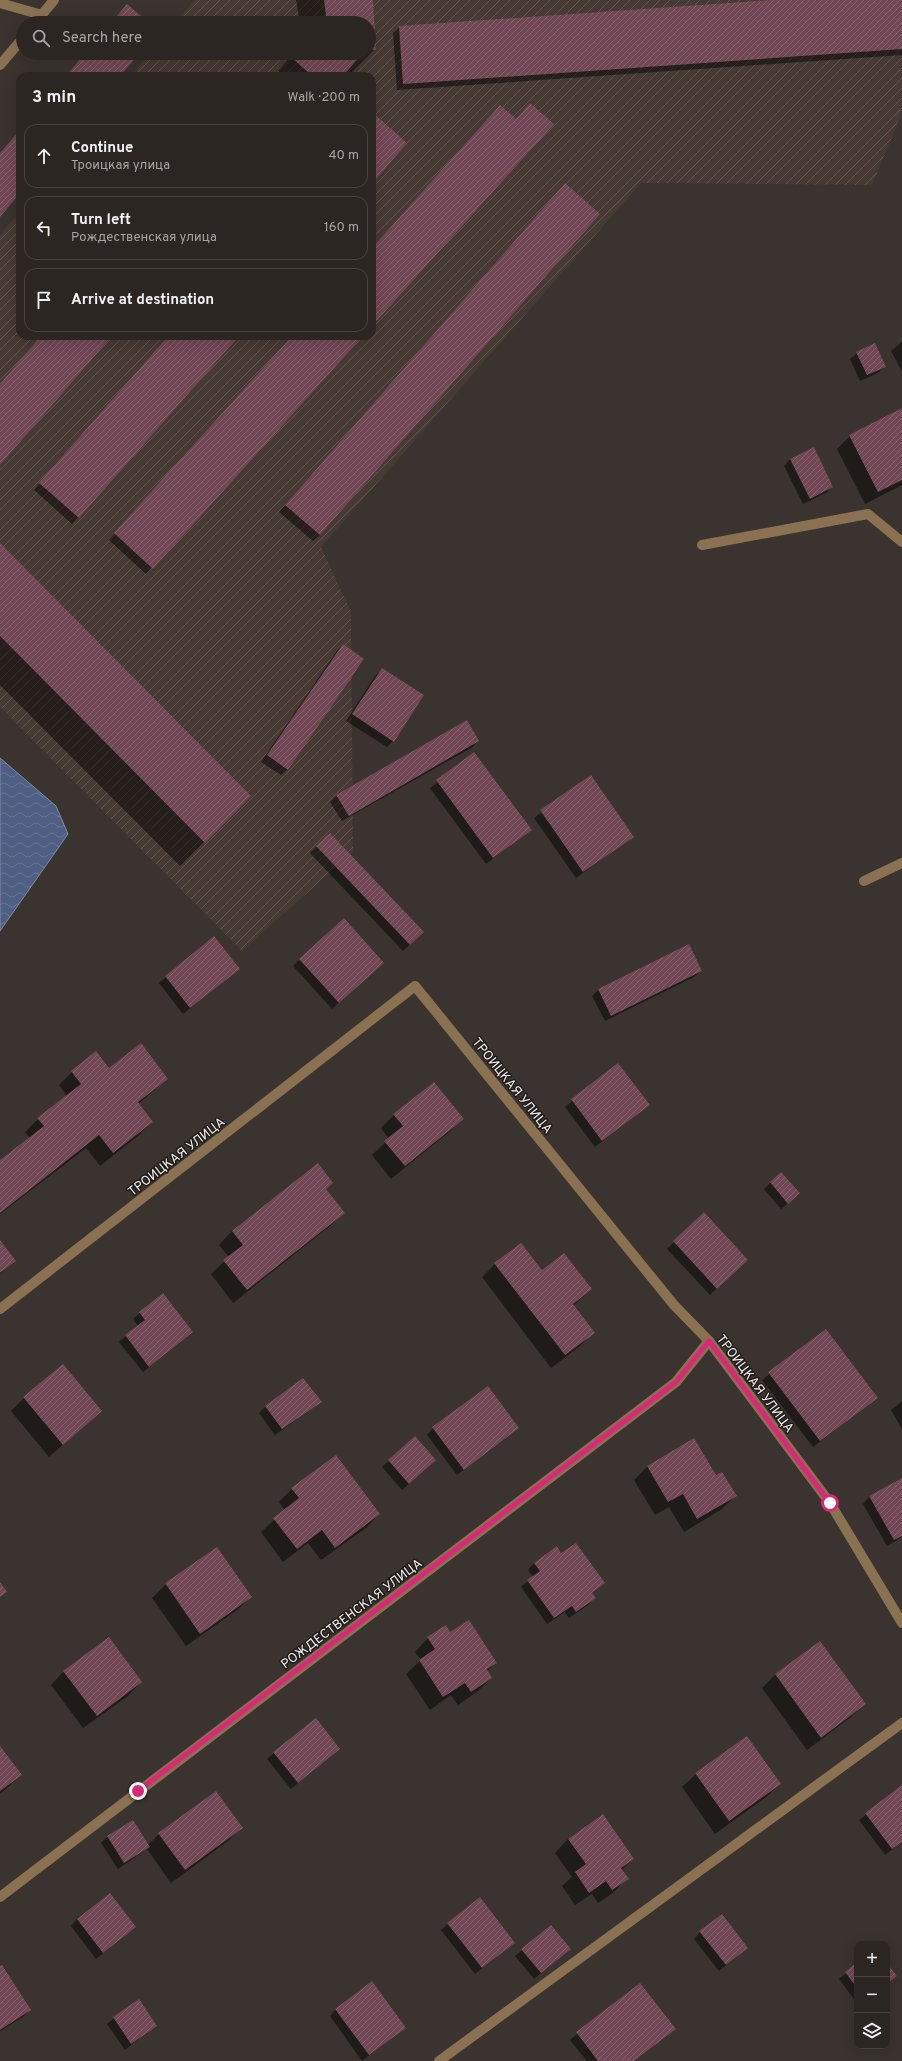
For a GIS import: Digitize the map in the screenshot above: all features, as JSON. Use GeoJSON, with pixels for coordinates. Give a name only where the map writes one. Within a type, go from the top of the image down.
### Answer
{"type":"FeatureCollection","features":[{"type":"Feature","properties":{"kind":"street"},"geometry":{"type":"LineString","coordinates":[[0,3],[42,15],[54,0]]}},
{"type":"Feature","properties":{"kind":"street"},"geometry":{"type":"LineString","coordinates":[[0,65],[16,46]]}},
{"type":"Feature","properties":{"kind":"street"},"geometry":{"type":"LineString","coordinates":[[702,545],[868,514],[902,542]]}},
{"type":"Feature","properties":{"kind":"street"},"geometry":{"type":"LineString","coordinates":[[864,881],[902,862]]}},
{"type":"Feature","properties":{"kind":"street","name":"ТРОИЦКАЯ УЛИЦА"},"geometry":{"type":"LineString","coordinates":[[0,1309],[415,986],[674,1305],[709,1341],[830,1503],[902,1623]]}},
{"type":"Feature","properties":{"kind":"street","name":"РОЖДЕСТВЕНСКАЯ УЛИЦА"},"geometry":{"type":"LineString","coordinates":[[0,1897],[676,1382],[709,1341]]}},
{"type":"Feature","properties":{"kind":"street"},"geometry":{"type":"LineString","coordinates":[[439,2061],[902,1723]]}},
{"type":"Feature","properties":{"kind":"shaded area"},"geometry":{"type":"Polygon","coordinates":[[[194,0],[902,0],[902,113],[872,185],[641,183],[321,547],[351,612],[353,852],[242,951],[0,707],[0,235],[16,216],[16,340],[376,340],[376,72],[134,72],[144,60],[376,60],[376,16],[181,16],[194,0]]]}},
{"type":"Feature","properties":{"kind":"water"},"geometry":{"type":"Polygon","coordinates":[[[0,758],[56,806],[68,834],[0,931],[0,758]]]}},
{"type":"Feature","properties":{"kind":"building"},"geometry":{"type":"Polygon","coordinates":[[[324,0],[373,0],[374,16],[326,16],[324,0]]]}},
{"type":"Feature","properties":{"kind":"building"},"geometry":{"type":"Polygon","coordinates":[[[771,0],[902,0],[902,49],[403,84],[399,26],[771,0]]]}},
{"type":"Feature","properties":{"kind":"building"},"geometry":{"type":"Polygon","coordinates":[[[127,4],[141,16],[117,16],[127,4]]]}},
{"type":"Feature","properties":{"kind":"building"},"geometry":{"type":"Polygon","coordinates":[[[79,60],[134,60],[123,72],[69,72],[79,60]]]}},
{"type":"Feature","properties":{"kind":"building"},"geometry":{"type":"Polygon","coordinates":[[[294,60],[357,60],[346,72],[308,72],[294,60]]]}},
{"type":"Feature","properties":{"kind":"building"},"geometry":{"type":"Polygon","coordinates":[[[530,103],[554,124],[376,322],[376,244],[500,105],[516,119],[530,103]]]}},
{"type":"Feature","properties":{"kind":"building"},"geometry":{"type":"Polygon","coordinates":[[[376,116],[407,143],[376,179],[376,116]]]}},
{"type":"Feature","properties":{"kind":"building"},"geometry":{"type":"Polygon","coordinates":[[[16,135],[16,198],[0,217],[0,153],[16,135]]]}},
{"type":"Feature","properties":{"kind":"building"},"geometry":{"type":"Polygon","coordinates":[[[565,183],[600,214],[320,535],[285,505],[565,183]]]}},
{"type":"Feature","properties":{"kind":"building"},"geometry":{"type":"Polygon","coordinates":[[[38,340],[109,340],[0,465],[0,384],[38,340]]]}},
{"type":"Feature","properties":{"kind":"building"},"geometry":{"type":"Polygon","coordinates":[[[164,340],[235,340],[79,518],[39,483],[164,340]]]}},
{"type":"Feature","properties":{"kind":"building"},"geometry":{"type":"Polygon","coordinates":[[[288,340],[359,340],[153,569],[114,533],[288,340]]]}},
{"type":"Feature","properties":{"kind":"building"},"geometry":{"type":"Polygon","coordinates":[[[875,343],[886,367],[867,375],[856,352],[875,343]]]}},
{"type":"Feature","properties":{"kind":"building"},"geometry":{"type":"Polygon","coordinates":[[[902,408],[902,480],[878,492],[849,435],[902,408]]]}},
{"type":"Feature","properties":{"kind":"building"},"geometry":{"type":"Polygon","coordinates":[[[814,447],[833,487],[810,499],[790,459],[814,447]]]}},
{"type":"Feature","properties":{"kind":"building"},"geometry":{"type":"Polygon","coordinates":[[[0,543],[251,796],[205,843],[0,636],[0,543]]]}},
{"type":"Feature","properties":{"kind":"building"},"geometry":{"type":"Polygon","coordinates":[[[343,644],[364,659],[288,770],[267,755],[343,644]]]}},
{"type":"Feature","properties":{"kind":"building"},"geometry":{"type":"Polygon","coordinates":[[[382,668],[424,695],[394,742],[352,714],[382,668]]]}},
{"type":"Feature","properties":{"kind":"building"},"geometry":{"type":"Polygon","coordinates":[[[467,720],[479,741],[349,816],[336,795],[467,720]]]}},
{"type":"Feature","properties":{"kind":"building"},"geometry":{"type":"Polygon","coordinates":[[[474,752],[532,830],[493,858],[436,780],[474,752]]]}},
{"type":"Feature","properties":{"kind":"building"},"geometry":{"type":"Polygon","coordinates":[[[591,775],[634,837],[583,872],[540,810],[591,775]]]}},
{"type":"Feature","properties":{"kind":"building"},"geometry":{"type":"Polygon","coordinates":[[[330,833],[424,932],[410,945],[316,846],[330,833]]]}},
{"type":"Feature","properties":{"kind":"building"},"geometry":{"type":"Polygon","coordinates":[[[344,918],[384,963],[339,1003],[299,959],[344,918]]]}},
{"type":"Feature","properties":{"kind":"building"},"geometry":{"type":"Polygon","coordinates":[[[214,936],[240,969],[190,1008],[165,976],[214,936]]]}},
{"type":"Feature","properties":{"kind":"building"},"geometry":{"type":"Polygon","coordinates":[[[689,944],[702,971],[611,1016],[598,989],[689,944]]]}},
{"type":"Feature","properties":{"kind":"building"},"geometry":{"type":"Polygon","coordinates":[[[141,1043],[168,1079],[138,1102],[153,1122],[113,1153],[99,1135],[0,1213],[0,1160],[44,1126],[37,1118],[81,1084],[71,1071],[96,1051],[109,1068],[141,1043]]]}},
{"type":"Feature","properties":{"kind":"building"},"geometry":{"type":"Polygon","coordinates":[[[618,1063],[650,1105],[602,1141],[571,1099],[618,1063]]]}},
{"type":"Feature","properties":{"kind":"building"},"geometry":{"type":"Polygon","coordinates":[[[434,1082],[464,1119],[405,1166],[384,1141],[403,1126],[393,1114],[434,1082]]]}},
{"type":"Feature","properties":{"kind":"building"},"geometry":{"type":"Polygon","coordinates":[[[318,1163],[333,1183],[326,1189],[345,1213],[247,1290],[223,1260],[243,1245],[232,1231],[318,1163]]]}},
{"type":"Feature","properties":{"kind":"building"},"geometry":{"type":"Polygon","coordinates":[[[781,1172],[800,1193],[788,1204],[770,1182],[781,1172]]]}},
{"type":"Feature","properties":{"kind":"building"},"geometry":{"type":"Polygon","coordinates":[[[704,1212],[748,1260],[717,1289],[673,1241],[704,1212]]]}},
{"type":"Feature","properties":{"kind":"building"},"geometry":{"type":"Polygon","coordinates":[[[0,1240],[16,1261],[0,1273],[0,1240]]]}},
{"type":"Feature","properties":{"kind":"building"},"geometry":{"type":"Polygon","coordinates":[[[521,1243],[542,1270],[564,1253],[592,1289],[573,1304],[595,1333],[565,1355],[494,1263],[521,1243]]]}},
{"type":"Feature","properties":{"kind":"building"},"geometry":{"type":"Polygon","coordinates":[[[163,1293],[193,1332],[149,1367],[125,1335],[145,1320],[139,1312],[163,1293]]]}},
{"type":"Feature","properties":{"kind":"building"},"geometry":{"type":"Polygon","coordinates":[[[826,1329],[878,1398],[820,1441],[768,1372],[826,1329]]]}},
{"type":"Feature","properties":{"kind":"building"},"geometry":{"type":"Polygon","coordinates":[[[63,1364],[102,1411],[63,1445],[23,1397],[63,1364]]]}},
{"type":"Feature","properties":{"kind":"building"},"geometry":{"type":"Polygon","coordinates":[[[303,1378],[322,1402],[282,1429],[265,1406],[303,1378]]]}},
{"type":"Feature","properties":{"kind":"building"},"geometry":{"type":"Polygon","coordinates":[[[488,1386],[519,1428],[464,1470],[432,1427],[488,1386]]]}},
{"type":"Feature","properties":{"kind":"building"},"geometry":{"type":"Polygon","coordinates":[[[415,1436],[436,1460],[409,1484],[388,1460],[415,1436]]]}},
{"type":"Feature","properties":{"kind":"building"},"geometry":{"type":"Polygon","coordinates":[[[694,1438],[716,1475],[722,1472],[737,1496],[697,1519],[683,1494],[668,1502],[647,1466],[694,1438]]]}},
{"type":"Feature","properties":{"kind":"building"},"geometry":{"type":"Polygon","coordinates":[[[336,1455],[380,1514],[335,1548],[322,1530],[297,1549],[273,1518],[299,1498],[291,1488],[336,1455]]]}},
{"type":"Feature","properties":{"kind":"building"},"geometry":{"type":"Polygon","coordinates":[[[902,1478],[902,1536],[894,1540],[869,1496],[902,1478]]]}},
{"type":"Feature","properties":{"kind":"building"},"geometry":{"type":"Polygon","coordinates":[[[576,1543],[605,1583],[592,1593],[596,1598],[576,1612],[572,1606],[554,1618],[527,1580],[540,1571],[534,1563],[557,1546],[561,1553],[576,1543]]]}},
{"type":"Feature","properties":{"kind":"building"},"geometry":{"type":"Polygon","coordinates":[[[217,1547],[252,1597],[200,1634],[165,1583],[217,1547]]]}},
{"type":"Feature","properties":{"kind":"building"},"geometry":{"type":"Polygon","coordinates":[[[0,1582],[7,1592],[0,1597],[0,1582]]]}},
{"type":"Feature","properties":{"kind":"building"},"geometry":{"type":"Polygon","coordinates":[[[469,1620],[497,1663],[487,1669],[492,1678],[471,1692],[465,1683],[443,1697],[419,1660],[435,1649],[427,1637],[446,1625],[450,1632],[469,1620]]]}},
{"type":"Feature","properties":{"kind":"building"},"geometry":{"type":"Polygon","coordinates":[[[109,1637],[142,1682],[97,1716],[63,1671],[109,1637]]]}},
{"type":"Feature","properties":{"kind":"building"},"geometry":{"type":"Polygon","coordinates":[[[820,1641],[866,1704],[821,1738],[775,1674],[820,1641]]]}},
{"type":"Feature","properties":{"kind":"building"},"geometry":{"type":"Polygon","coordinates":[[[316,1718],[340,1749],[298,1783],[273,1752],[316,1718]]]}},
{"type":"Feature","properties":{"kind":"building"},"geometry":{"type":"Polygon","coordinates":[[[747,1736],[781,1784],[729,1821],[695,1773],[747,1736]]]}},
{"type":"Feature","properties":{"kind":"building"},"geometry":{"type":"Polygon","coordinates":[[[0,1746],[22,1775],[0,1791],[0,1746]]]}},
{"type":"Feature","properties":{"kind":"building"},"geometry":{"type":"Polygon","coordinates":[[[902,1785],[902,1842],[892,1849],[865,1813],[902,1785]]]}},
{"type":"Feature","properties":{"kind":"building"},"geometry":{"type":"Polygon","coordinates":[[[216,1791],[243,1828],[185,1870],[158,1833],[216,1791]]]}},
{"type":"Feature","properties":{"kind":"building"},"geometry":{"type":"Polygon","coordinates":[[[603,1814],[634,1859],[621,1868],[629,1879],[612,1890],[606,1881],[589,1893],[575,1872],[586,1864],[568,1839],[603,1814]]]}},
{"type":"Feature","properties":{"kind":"building"},"geometry":{"type":"Polygon","coordinates":[[[133,1820],[150,1847],[124,1863],[107,1836],[133,1820]]]}},
{"type":"Feature","properties":{"kind":"building"},"geometry":{"type":"Polygon","coordinates":[[[110,1893],[136,1927],[103,1953],[77,1919],[110,1893]]]}},
{"type":"Feature","properties":{"kind":"building"},"geometry":{"type":"Polygon","coordinates":[[[480,1897],[515,1943],[482,1968],[447,1923],[480,1897]]]}},
{"type":"Feature","properties":{"kind":"building"},"geometry":{"type":"Polygon","coordinates":[[[722,1914],[748,1948],[726,1965],[699,1931],[722,1914]]]}},
{"type":"Feature","properties":{"kind":"building"},"geometry":{"type":"Polygon","coordinates":[[[551,1925],[571,1949],[541,1973],[521,1949],[551,1925]]]}},
{"type":"Feature","properties":{"kind":"building"},"geometry":{"type":"Polygon","coordinates":[[[854,1964],[854,1984],[845,1972],[854,1964]]]}},
{"type":"Feature","properties":{"kind":"building"},"geometry":{"type":"Polygon","coordinates":[[[2,1965],[31,2010],[0,2030],[0,1966],[2,1965]]]}},
{"type":"Feature","properties":{"kind":"building"},"geometry":{"type":"Polygon","coordinates":[[[890,1967],[897,1976],[890,1982],[890,1967]]]}},
{"type":"Feature","properties":{"kind":"building"},"geometry":{"type":"Polygon","coordinates":[[[372,1981],[406,2028],[369,2055],[335,2009],[372,1981]]]}},
{"type":"Feature","properties":{"kind":"building"},"geometry":{"type":"Polygon","coordinates":[[[640,1983],[676,2029],[634,2061],[598,2061],[576,2032],[640,1983]]]}},
{"type":"Feature","properties":{"kind":"building"},"geometry":{"type":"Polygon","coordinates":[[[139,1999],[157,2026],[131,2044],[113,2017],[139,1999]]]}},
{"type":"Feature","properties":{"kind":"route"},"geometry":{"type":"LineString","coordinates":[[138,1791],[676,1382],[709,1341],[830,1503]]}}]}
